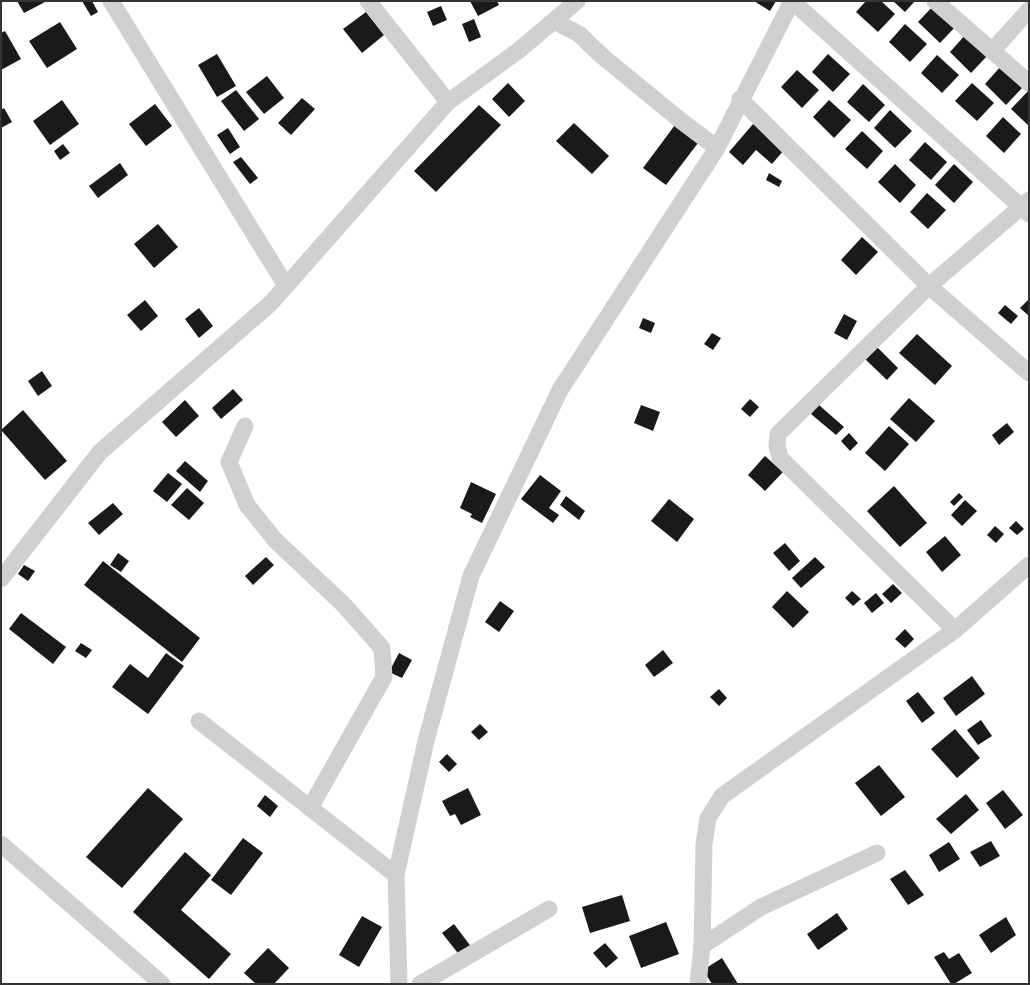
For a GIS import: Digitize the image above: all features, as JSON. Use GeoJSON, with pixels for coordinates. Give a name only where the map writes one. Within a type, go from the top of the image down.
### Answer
{"type":"FeatureCollection","features":[{"type":"Feature","properties":{"kind":"street"},"geometry":{"type":"LineString","coordinates":[[111,1],[286,286]]}},
{"type":"Feature","properties":{"kind":"street"},"geometry":{"type":"LineString","coordinates":[[368,1],[448,102]]}},
{"type":"Feature","properties":{"kind":"street"},"geometry":{"type":"LineString","coordinates":[[1,579],[100,452],[271,303],[448,102],[518,51],[577,1]]}},
{"type":"Feature","properties":{"kind":"street"},"geometry":{"type":"LineString","coordinates":[[399,984],[396,875],[426,741],[471,576],[560,390],[717,148],[740,99],[792,1],[1026,207],[929,286],[778,434],[777,446],[780,458],[955,630]]}},
{"type":"Feature","properties":{"kind":"street"},"geometry":{"type":"LineString","coordinates":[[936,1],[1029,83]]}},
{"type":"Feature","properties":{"kind":"street"},"geometry":{"type":"LineString","coordinates":[[992,51],[1029,10]]}},
{"type":"Feature","properties":{"kind":"street"},"geometry":{"type":"LineString","coordinates":[[554,21],[579,34],[602,56],[717,148]]}},
{"type":"Feature","properties":{"kind":"street"},"geometry":{"type":"LineString","coordinates":[[740,99],[929,286],[1029,373]]}},
{"type":"Feature","properties":{"kind":"street"},"geometry":{"type":"LineString","coordinates":[[245,426],[228,462],[248,505],[276,540],[344,605],[382,648],[384,677],[310,808]]}},
{"type":"Feature","properties":{"kind":"street"},"geometry":{"type":"LineString","coordinates":[[698,984],[702,946],[704,844],[708,818],[722,796],[955,630],[1029,565]]}},
{"type":"Feature","properties":{"kind":"street"},"geometry":{"type":"LineString","coordinates":[[199,721],[396,875]]}},
{"type":"Feature","properties":{"kind":"street"},"geometry":{"type":"LineString","coordinates":[[1,844],[162,984]]}},
{"type":"Feature","properties":{"kind":"street"},"geometry":{"type":"LineString","coordinates":[[702,946],[761,907],[877,853]]}},
{"type":"Feature","properties":{"kind":"street"},"geometry":{"type":"LineString","coordinates":[[420,984],[549,909]]}},
{"type":"Feature","properties":{"kind":"building"},"geometry":{"type":"Polygon","coordinates":[[[17,1],[47,1],[24,13],[17,1]]]}},
{"type":"Feature","properties":{"kind":"building"},"geometry":{"type":"Polygon","coordinates":[[[82,1],[92,1],[98,12],[91,16],[82,1]]]}},
{"type":"Feature","properties":{"kind":"building"},"geometry":{"type":"Polygon","coordinates":[[[470,1],[497,1],[499,5],[478,16],[470,1]]]}},
{"type":"Feature","properties":{"kind":"building"},"geometry":{"type":"Polygon","coordinates":[[[754,1],[776,1],[770,11],[754,1]]]}},
{"type":"Feature","properties":{"kind":"building"},"geometry":{"type":"Polygon","coordinates":[[[866,1],[881,1],[895,14],[878,32],[856,12],[866,1]]]}},
{"type":"Feature","properties":{"kind":"building"},"geometry":{"type":"Polygon","coordinates":[[[893,1],[915,1],[905,12],[893,1]]]}},
{"type":"Feature","properties":{"kind":"building"},"geometry":{"type":"Polygon","coordinates":[[[935,4],[957,25],[940,43],[918,22],[935,4]]]}},
{"type":"Feature","properties":{"kind":"building"},"geometry":{"type":"Polygon","coordinates":[[[441,6],[447,20],[433,26],[427,12],[441,6]]]}},
{"type":"Feature","properties":{"kind":"building"},"geometry":{"type":"Polygon","coordinates":[[[366,12],[384,35],[362,53],[343,29],[366,12]]]}},
{"type":"Feature","properties":{"kind":"building"},"geometry":{"type":"Polygon","coordinates":[[[474,19],[481,37],[469,42],[462,24],[474,19]]]}},
{"type":"Feature","properties":{"kind":"building"},"geometry":{"type":"Polygon","coordinates":[[[60,22],[77,49],[47,68],[29,41],[60,22]]]}},
{"type":"Feature","properties":{"kind":"building"},"geometry":{"type":"Polygon","coordinates":[[[905,24],[927,44],[910,62],[889,42],[905,24]]]}},
{"type":"Feature","properties":{"kind":"building"},"geometry":{"type":"Polygon","coordinates":[[[5,31],[21,59],[1,70],[1,33],[5,31]]]}},
{"type":"Feature","properties":{"kind":"building"},"geometry":{"type":"Polygon","coordinates":[[[966,34],[988,55],[971,73],[950,52],[966,34]]]}},
{"type":"Feature","properties":{"kind":"building"},"geometry":{"type":"Polygon","coordinates":[[[217,54],[236,86],[217,97],[198,65],[217,54]]]}},
{"type":"Feature","properties":{"kind":"building"},"geometry":{"type":"Polygon","coordinates":[[[828,54],[850,74],[833,92],[812,72],[828,54]]]}},
{"type":"Feature","properties":{"kind":"building"},"geometry":{"type":"Polygon","coordinates":[[[937,55],[959,75],[942,93],[921,73],[937,55]]]}},
{"type":"Feature","properties":{"kind":"building"},"geometry":{"type":"Polygon","coordinates":[[[1001,66],[1023,87],[1006,105],[985,84],[1001,66]]]}},
{"type":"Feature","properties":{"kind":"building"},"geometry":{"type":"Polygon","coordinates":[[[797,70],[819,90],[802,108],[781,87],[797,70]]]}},
{"type":"Feature","properties":{"kind":"building"},"geometry":{"type":"Polygon","coordinates":[[[267,76],[284,98],[264,114],[246,92],[267,76]]]}},
{"type":"Feature","properties":{"kind":"building"},"geometry":{"type":"Polygon","coordinates":[[[508,83],[525,101],[509,117],[492,99],[508,83]]]}},
{"type":"Feature","properties":{"kind":"building"},"geometry":{"type":"Polygon","coordinates":[[[972,83],[994,103],[977,121],[955,101],[972,83]]]}},
{"type":"Feature","properties":{"kind":"building"},"geometry":{"type":"Polygon","coordinates":[[[863,84],[885,105],[869,122],[847,102],[863,84]]]}},
{"type":"Feature","properties":{"kind":"building"},"geometry":{"type":"Polygon","coordinates":[[[236,90],[259,119],[244,131],[221,101],[236,90]]]}},
{"type":"Feature","properties":{"kind":"building"},"geometry":{"type":"Polygon","coordinates":[[[1029,90],[1029,126],[1011,109],[1029,90]]]}},
{"type":"Feature","properties":{"kind":"building"},"geometry":{"type":"Polygon","coordinates":[[[302,98],[315,109],[291,135],[278,123],[302,98]]]}},
{"type":"Feature","properties":{"kind":"building"},"geometry":{"type":"Polygon","coordinates":[[[62,100],[79,124],[50,145],[33,121],[62,100]]]}},
{"type":"Feature","properties":{"kind":"building"},"geometry":{"type":"Polygon","coordinates":[[[829,100],[851,120],[834,138],[813,117],[829,100]]]}},
{"type":"Feature","properties":{"kind":"building"},"geometry":{"type":"Polygon","coordinates":[[[155,104],[172,126],[146,146],[129,124],[155,104]]]}},
{"type":"Feature","properties":{"kind":"building"},"geometry":{"type":"Polygon","coordinates":[[[479,105],[501,125],[436,192],[414,171],[479,105]]]}},
{"type":"Feature","properties":{"kind":"building"},"geometry":{"type":"Polygon","coordinates":[[[4,108],[12,122],[1,128],[1,110],[4,108]]]}},
{"type":"Feature","properties":{"kind":"building"},"geometry":{"type":"Polygon","coordinates":[[[890,110],[912,131],[895,148],[874,128],[890,110]]]}},
{"type":"Feature","properties":{"kind":"building"},"geometry":{"type":"Polygon","coordinates":[[[1003,117],[1021,134],[1004,153],[986,136],[1003,117]]]}},
{"type":"Feature","properties":{"kind":"building"},"geometry":{"type":"Polygon","coordinates":[[[574,123],[609,156],[592,174],[556,141],[574,123]]]}},
{"type":"Feature","properties":{"kind":"building"},"geometry":{"type":"Polygon","coordinates":[[[753,124],[784,150],[772,164],[756,150],[743,165],[729,152],[753,124]]]}},
{"type":"Feature","properties":{"kind":"building"},"geometry":{"type":"Polygon","coordinates":[[[675,125],[698,143],[666,185],[643,168],[675,125]]]}},
{"type":"Feature","properties":{"kind":"building"},"geometry":{"type":"Polygon","coordinates":[[[228,128],[240,147],[230,154],[217,135],[228,128]]]}},
{"type":"Feature","properties":{"kind":"building"},"geometry":{"type":"Polygon","coordinates":[[[862,131],[883,151],[867,169],[845,149],[862,131]]]}},
{"type":"Feature","properties":{"kind":"building"},"geometry":{"type":"Polygon","coordinates":[[[925,142],[947,162],[931,180],[909,160],[925,142]]]}},
{"type":"Feature","properties":{"kind":"building"},"geometry":{"type":"Polygon","coordinates":[[[63,144],[70,153],[60,160],[54,151],[63,144]]]}},
{"type":"Feature","properties":{"kind":"building"},"geometry":{"type":"Polygon","coordinates":[[[241,157],[258,178],[250,184],[233,162],[241,157]]]}},
{"type":"Feature","properties":{"kind":"building"},"geometry":{"type":"Polygon","coordinates":[[[120,163],[128,175],[98,198],[89,186],[120,163]]]}},
{"type":"Feature","properties":{"kind":"building"},"geometry":{"type":"Polygon","coordinates":[[[895,164],[916,185],[900,203],[878,182],[895,164]]]}},
{"type":"Feature","properties":{"kind":"building"},"geometry":{"type":"Polygon","coordinates":[[[954,164],[973,182],[954,203],[935,185],[954,164]]]}},
{"type":"Feature","properties":{"kind":"building"},"geometry":{"type":"Polygon","coordinates":[[[769,173],[782,181],[779,187],[766,180],[769,173]]]}},
{"type":"Feature","properties":{"kind":"building"},"geometry":{"type":"Polygon","coordinates":[[[927,193],[946,210],[928,229],[910,212],[927,193]]]}},
{"type":"Feature","properties":{"kind":"building"},"geometry":{"type":"Polygon","coordinates":[[[158,224],[178,247],[154,268],[134,244],[158,224]]]}},
{"type":"Feature","properties":{"kind":"building"},"geometry":{"type":"Polygon","coordinates":[[[862,237],[878,252],[856,275],[841,260],[862,237]]]}},
{"type":"Feature","properties":{"kind":"building"},"geometry":{"type":"Polygon","coordinates":[[[1029,299],[1029,316],[1020,308],[1029,299]]]}},
{"type":"Feature","properties":{"kind":"building"},"geometry":{"type":"Polygon","coordinates":[[[145,300],[158,316],[141,331],[127,315],[145,300]]]}},
{"type":"Feature","properties":{"kind":"building"},"geometry":{"type":"Polygon","coordinates":[[[1005,305],[1018,316],[1011,324],[998,313],[1005,305]]]}},
{"type":"Feature","properties":{"kind":"building"},"geometry":{"type":"Polygon","coordinates":[[[199,308],[213,326],[199,338],[185,319],[199,308]]]}},
{"type":"Feature","properties":{"kind":"building"},"geometry":{"type":"Polygon","coordinates":[[[844,314],[857,321],[847,340],[834,333],[844,314]]]}},
{"type":"Feature","properties":{"kind":"building"},"geometry":{"type":"Polygon","coordinates":[[[643,318],[655,323],[651,333],[639,328],[643,318]]]}},
{"type":"Feature","properties":{"kind":"building"},"geometry":{"type":"Polygon","coordinates":[[[712,333],[721,338],[713,350],[704,344],[712,333]]]}},
{"type":"Feature","properties":{"kind":"building"},"geometry":{"type":"Polygon","coordinates":[[[917,334],[952,366],[935,385],[899,353],[917,334]]]}},
{"type":"Feature","properties":{"kind":"building"},"geometry":{"type":"Polygon","coordinates":[[[877,347],[898,368],[887,380],[865,359],[877,347]]]}},
{"type":"Feature","properties":{"kind":"building"},"geometry":{"type":"Polygon","coordinates":[[[42,371],[52,386],[38,396],[28,381],[42,371]]]}},
{"type":"Feature","properties":{"kind":"building"},"geometry":{"type":"Polygon","coordinates":[[[233,389],[243,400],[221,419],[212,408],[233,389]]]}},
{"type":"Feature","properties":{"kind":"building"},"geometry":{"type":"Polygon","coordinates":[[[909,398],[935,421],[916,442],[890,419],[909,398]]]}},
{"type":"Feature","properties":{"kind":"building"},"geometry":{"type":"Polygon","coordinates":[[[750,399],[759,407],[750,417],[741,409],[750,399]]]}},
{"type":"Feature","properties":{"kind":"building"},"geometry":{"type":"Polygon","coordinates":[[[185,400],[199,416],[176,437],[162,422],[185,400]]]}},
{"type":"Feature","properties":{"kind":"building"},"geometry":{"type":"Polygon","coordinates":[[[641,405],[660,412],[653,431],[634,423],[641,405]]]}},
{"type":"Feature","properties":{"kind":"building"},"geometry":{"type":"Polygon","coordinates":[[[819,405],[844,427],[836,435],[811,414],[819,405]]]}},
{"type":"Feature","properties":{"kind":"building"},"geometry":{"type":"Polygon","coordinates":[[[23,410],[67,461],[45,480],[1,430],[23,410]]]}},
{"type":"Feature","properties":{"kind":"building"},"geometry":{"type":"Polygon","coordinates":[[[1007,423],[1014,432],[999,445],[992,435],[1007,423]]]}},
{"type":"Feature","properties":{"kind":"building"},"geometry":{"type":"Polygon","coordinates":[[[889,426],[909,444],[885,471],[865,453],[889,426]]]}},
{"type":"Feature","properties":{"kind":"building"},"geometry":{"type":"Polygon","coordinates":[[[849,433],[858,443],[850,451],[841,441],[849,433]]]}},
{"type":"Feature","properties":{"kind":"building"},"geometry":{"type":"Polygon","coordinates":[[[765,456],[783,472],[765,491],[748,475],[765,456]]]}},
{"type":"Feature","properties":{"kind":"building"},"geometry":{"type":"Polygon","coordinates":[[[185,461],[208,481],[200,492],[176,471],[185,461]]]}},
{"type":"Feature","properties":{"kind":"building"},"geometry":{"type":"Polygon","coordinates":[[[168,473],[182,484],[167,502],[153,491],[168,473]]]}},
{"type":"Feature","properties":{"kind":"building"},"geometry":{"type":"Polygon","coordinates":[[[540,475],[561,491],[549,508],[559,515],[553,523],[521,499],[540,475]]]}},
{"type":"Feature","properties":{"kind":"building"},"geometry":{"type":"Polygon","coordinates":[[[471,482],[496,494],[482,523],[470,517],[472,514],[460,508],[471,482]]]}},
{"type":"Feature","properties":{"kind":"building"},"geometry":{"type":"Polygon","coordinates":[[[894,486],[927,523],[900,547],[867,511],[894,486]]]}},
{"type":"Feature","properties":{"kind":"building"},"geometry":{"type":"Polygon","coordinates":[[[187,488],[204,503],[189,520],[171,505],[187,488]]]}},
{"type":"Feature","properties":{"kind":"building"},"geometry":{"type":"Polygon","coordinates":[[[959,493],[963,497],[954,506],[950,502],[959,493]]]}},
{"type":"Feature","properties":{"kind":"building"},"geometry":{"type":"Polygon","coordinates":[[[566,496],[585,511],[579,520],[560,505],[566,496]]]}},
{"type":"Feature","properties":{"kind":"building"},"geometry":{"type":"Polygon","coordinates":[[[669,499],[694,519],[677,542],[651,521],[669,499]]]}},
{"type":"Feature","properties":{"kind":"building"},"geometry":{"type":"Polygon","coordinates":[[[965,500],[977,511],[962,526],[951,515],[965,500]]]}},
{"type":"Feature","properties":{"kind":"building"},"geometry":{"type":"Polygon","coordinates":[[[113,503],[123,514],[99,535],[88,523],[113,503]]]}},
{"type":"Feature","properties":{"kind":"building"},"geometry":{"type":"Polygon","coordinates":[[[1016,521],[1024,529],[1017,535],[1009,528],[1016,521]]]}},
{"type":"Feature","properties":{"kind":"building"},"geometry":{"type":"Polygon","coordinates":[[[995,526],[1004,534],[996,543],[987,535],[995,526]]]}},
{"type":"Feature","properties":{"kind":"building"},"geometry":{"type":"Polygon","coordinates":[[[945,536],[961,555],[942,572],[926,552],[945,536]]]}},
{"type":"Feature","properties":{"kind":"building"},"geometry":{"type":"Polygon","coordinates":[[[785,543],[800,561],[789,571],[773,553],[785,543]]]}},
{"type":"Feature","properties":{"kind":"building"},"geometry":{"type":"Polygon","coordinates":[[[118,553],[129,561],[121,572],[110,565],[118,553]]]}},
{"type":"Feature","properties":{"kind":"building"},"geometry":{"type":"Polygon","coordinates":[[[266,557],[274,565],[253,585],[245,576],[266,557]]]}},
{"type":"Feature","properties":{"kind":"building"},"geometry":{"type":"Polygon","coordinates":[[[815,557],[825,567],[801,588],[792,578],[815,557]]]}},
{"type":"Feature","properties":{"kind":"building"},"geometry":{"type":"Polygon","coordinates":[[[103,561],[200,638],[182,662],[84,585],[103,561]]]}},
{"type":"Feature","properties":{"kind":"building"},"geometry":{"type":"Polygon","coordinates":[[[24,565],[35,571],[28,581],[18,574],[24,565]]]}},
{"type":"Feature","properties":{"kind":"building"},"geometry":{"type":"Polygon","coordinates":[[[893,584],[902,593],[891,603],[882,594],[893,584]]]}},
{"type":"Feature","properties":{"kind":"building"},"geometry":{"type":"Polygon","coordinates":[[[787,591],[809,612],[793,628],[772,607],[787,591]]]}},
{"type":"Feature","properties":{"kind":"building"},"geometry":{"type":"Polygon","coordinates":[[[852,591],[861,599],[853,606],[845,598],[852,591]]]}},
{"type":"Feature","properties":{"kind":"building"},"geometry":{"type":"Polygon","coordinates":[[[876,593],[884,603],[872,613],[864,603],[876,593]]]}},
{"type":"Feature","properties":{"kind":"building"},"geometry":{"type":"Polygon","coordinates":[[[500,601],[514,611],[499,632],[485,622],[500,601]]]}},
{"type":"Feature","properties":{"kind":"building"},"geometry":{"type":"Polygon","coordinates":[[[21,613],[66,647],[53,664],[9,629],[21,613]]]}},
{"type":"Feature","properties":{"kind":"building"},"geometry":{"type":"Polygon","coordinates":[[[905,629],[914,639],[905,648],[895,639],[905,629]]]}},
{"type":"Feature","properties":{"kind":"building"},"geometry":{"type":"Polygon","coordinates":[[[81,643],[92,650],[86,658],[75,651],[81,643]]]}},
{"type":"Feature","properties":{"kind":"building"},"geometry":{"type":"Polygon","coordinates":[[[663,650],[673,663],[654,677],[645,665],[663,650]]]}},
{"type":"Feature","properties":{"kind":"building"},"geometry":{"type":"Polygon","coordinates":[[[166,653],[184,666],[148,714],[112,687],[130,664],[148,678],[166,653]]]}},
{"type":"Feature","properties":{"kind":"building"},"geometry":{"type":"Polygon","coordinates":[[[399,653],[412,660],[402,678],[389,672],[399,653]]]}},
{"type":"Feature","properties":{"kind":"building"},"geometry":{"type":"Polygon","coordinates":[[[972,676],[985,694],[956,716],[943,698],[972,676]]]}},
{"type":"Feature","properties":{"kind":"building"},"geometry":{"type":"Polygon","coordinates":[[[719,689],[727,698],[719,706],[710,697],[719,689]]]}},
{"type":"Feature","properties":{"kind":"building"},"geometry":{"type":"Polygon","coordinates":[[[918,692],[935,713],[922,723],[906,701],[918,692]]]}},
{"type":"Feature","properties":{"kind":"building"},"geometry":{"type":"Polygon","coordinates":[[[981,720],[992,736],[978,745],[967,730],[981,720]]]}},
{"type":"Feature","properties":{"kind":"building"},"geometry":{"type":"Polygon","coordinates":[[[480,724],[488,732],[479,740],[471,732],[480,724]]]}},
{"type":"Feature","properties":{"kind":"building"},"geometry":{"type":"Polygon","coordinates":[[[955,729],[980,758],[957,778],[931,749],[955,729]]]}},
{"type":"Feature","properties":{"kind":"building"},"geometry":{"type":"Polygon","coordinates":[[[447,754],[457,764],[449,772],[439,762],[447,754]]]}},
{"type":"Feature","properties":{"kind":"building"},"geometry":{"type":"Polygon","coordinates":[[[879,765],[905,797],[881,816],[855,783],[879,765]]]}},
{"type":"Feature","properties":{"kind":"building"},"geometry":{"type":"Polygon","coordinates":[[[148,788],[183,819],[122,888],[86,857],[148,788]]]}},
{"type":"Feature","properties":{"kind":"building"},"geometry":{"type":"Polygon","coordinates":[[[468,788],[481,815],[461,825],[455,814],[450,816],[442,801],[468,788]]]}},
{"type":"Feature","properties":{"kind":"building"},"geometry":{"type":"Polygon","coordinates":[[[1003,790],[1023,815],[1005,829],[986,803],[1003,790]]]}},
{"type":"Feature","properties":{"kind":"building"},"geometry":{"type":"Polygon","coordinates":[[[966,794],[979,810],[951,834],[936,819],[966,794]]]}},
{"type":"Feature","properties":{"kind":"building"},"geometry":{"type":"Polygon","coordinates":[[[265,795],[278,806],[270,817],[257,806],[265,795]]]}},
{"type":"Feature","properties":{"kind":"building"},"geometry":{"type":"Polygon","coordinates":[[[243,838],[263,853],[231,895],[211,880],[243,838]]]}},
{"type":"Feature","properties":{"kind":"building"},"geometry":{"type":"Polygon","coordinates":[[[991,841],[1000,856],[980,867],[970,852],[991,841]]]}},
{"type":"Feature","properties":{"kind":"building"},"geometry":{"type":"Polygon","coordinates":[[[949,842],[960,859],[939,872],[929,855],[949,842]]]}},
{"type":"Feature","properties":{"kind":"building"},"geometry":{"type":"Polygon","coordinates":[[[185,852],[211,875],[181,910],[231,954],[209,979],[133,912],[185,852]]]}},
{"type":"Feature","properties":{"kind":"building"},"geometry":{"type":"Polygon","coordinates":[[[905,870],[924,895],[908,905],[890,879],[905,870]]]}},
{"type":"Feature","properties":{"kind":"building"},"geometry":{"type":"Polygon","coordinates":[[[622,895],[630,921],[590,933],[582,907],[622,895]]]}},
{"type":"Feature","properties":{"kind":"building"},"geometry":{"type":"Polygon","coordinates":[[[837,913],[848,929],[818,950],[807,934],[837,913]]]}},
{"type":"Feature","properties":{"kind":"building"},"geometry":{"type":"Polygon","coordinates":[[[362,916],[382,927],[359,967],[339,955],[362,916]]]}},
{"type":"Feature","properties":{"kind":"building"},"geometry":{"type":"Polygon","coordinates":[[[1006,917],[1016,935],[991,953],[979,935],[1006,917]]]}},
{"type":"Feature","properties":{"kind":"building"},"geometry":{"type":"Polygon","coordinates":[[[666,922],[679,954],[641,968],[629,936],[666,922]]]}},
{"type":"Feature","properties":{"kind":"building"},"geometry":{"type":"Polygon","coordinates":[[[454,924],[472,948],[461,957],[442,933],[454,924]]]}},
{"type":"Feature","properties":{"kind":"building"},"geometry":{"type":"Polygon","coordinates":[[[605,943],[618,958],[606,968],[593,953],[605,943]]]}},
{"type":"Feature","properties":{"kind":"building"},"geometry":{"type":"Polygon","coordinates":[[[268,948],[289,968],[274,984],[256,984],[244,973],[268,948]]]}},
{"type":"Feature","properties":{"kind":"building"},"geometry":{"type":"Polygon","coordinates":[[[944,952],[949,959],[959,953],[972,973],[954,984],[951,984],[934,957],[944,952]]]}},
{"type":"Feature","properties":{"kind":"building"},"geometry":{"type":"Polygon","coordinates":[[[722,958],[738,984],[712,984],[703,970],[722,958]]]}}]}
